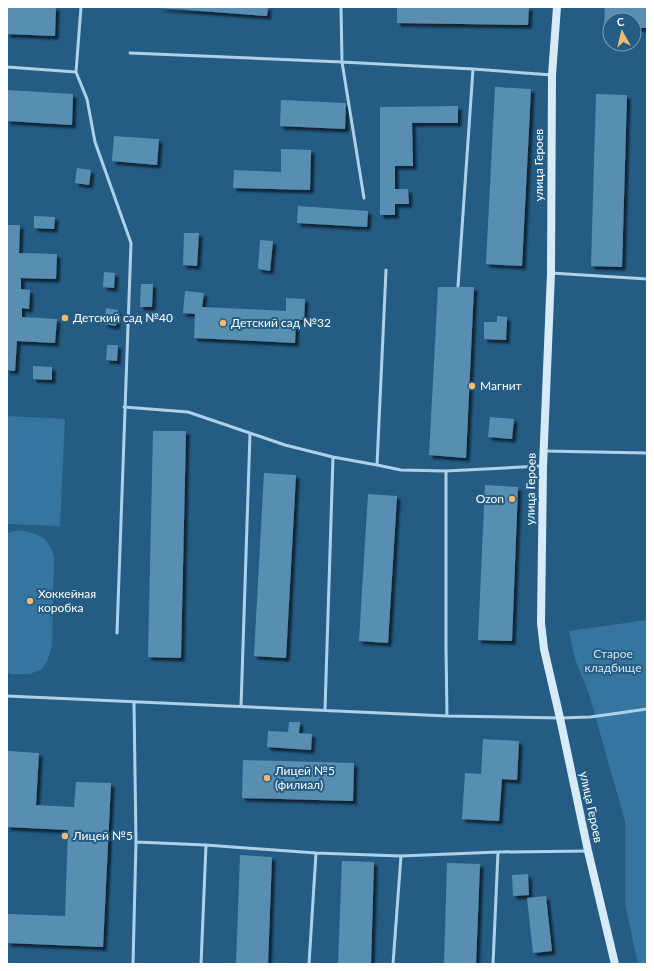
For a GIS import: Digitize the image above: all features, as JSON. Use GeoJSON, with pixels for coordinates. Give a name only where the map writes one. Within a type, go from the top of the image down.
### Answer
{"type":"FeatureCollection","features":[{"type":"Feature","properties":{"kind":"street","name":"улица Героев"},"geometry":{"type":"LineString","coordinates":[[557,7],[552,75],[551,273],[543,466],[541,623],[544,649],[588,851],[615,964]]}},
{"type":"Feature","properties":{"kind":"lane"},"geometry":{"type":"LineString","coordinates":[[81,7],[76,72],[86,99],[95,142],[131,243],[117,633]]}},
{"type":"Feature","properties":{"kind":"lane"},"geometry":{"type":"LineString","coordinates":[[341,7],[342,62],[364,198]]}},
{"type":"Feature","properties":{"kind":"lane"},"geometry":{"type":"LineString","coordinates":[[130,53],[342,62],[552,75]]}},
{"type":"Feature","properties":{"kind":"lane"},"geometry":{"type":"LineString","coordinates":[[7,67],[76,72]]}},
{"type":"Feature","properties":{"kind":"lane"},"geometry":{"type":"LineString","coordinates":[[458,286],[473,69]]}},
{"type":"Feature","properties":{"kind":"lane"},"geometry":{"type":"LineString","coordinates":[[377,465],[386,270]]}},
{"type":"Feature","properties":{"kind":"lane"},"geometry":{"type":"LineString","coordinates":[[551,273],[647,279]]}},
{"type":"Feature","properties":{"kind":"lane"},"geometry":{"type":"LineString","coordinates":[[124,407],[188,412],[285,445],[333,457],[401,470],[446,471],[543,466]]}},
{"type":"Feature","properties":{"kind":"lane"},"geometry":{"type":"LineString","coordinates":[[241,707],[250,433]]}},
{"type":"Feature","properties":{"kind":"lane"},"geometry":{"type":"LineString","coordinates":[[544,451],[647,453]]}},
{"type":"Feature","properties":{"kind":"lane"},"geometry":{"type":"LineString","coordinates":[[326,710],[333,457]]}},
{"type":"Feature","properties":{"kind":"lane"},"geometry":{"type":"LineString","coordinates":[[446,471],[447,716]]}},
{"type":"Feature","properties":{"kind":"lane"},"geometry":{"type":"LineString","coordinates":[[7,696],[447,716],[560,718],[598,716],[647,709]]}},
{"type":"Feature","properties":{"kind":"lane"},"geometry":{"type":"LineString","coordinates":[[134,702],[136,842],[134,964]]}},
{"type":"Feature","properties":{"kind":"lane"},"geometry":{"type":"LineString","coordinates":[[136,842],[206,845],[316,853],[401,856],[498,852],[588,851]]}},
{"type":"Feature","properties":{"kind":"lane"},"geometry":{"type":"LineString","coordinates":[[201,964],[206,845]]}},
{"type":"Feature","properties":{"kind":"lane"},"geometry":{"type":"LineString","coordinates":[[493,964],[498,852]]}},
{"type":"Feature","properties":{"kind":"lane"},"geometry":{"type":"LineString","coordinates":[[309,964],[316,853]]}},
{"type":"Feature","properties":{"kind":"lane"},"geometry":{"type":"LineString","coordinates":[[393,964],[401,856]]}},
{"type":"Feature","properties":{"kind":"green space"},"geometry":{"type":"Polygon","coordinates":[[[7,416],[65,419],[60,526],[7,524],[7,416]]]}},
{"type":"Feature","properties":{"kind":"green space","name":"Хоккейная коробка"},"geometry":{"type":"Polygon","coordinates":[[[18,530],[32,533],[43,538],[51,548],[54,557],[52,645],[48,659],[42,669],[30,674],[11,674],[7,672],[7,533],[18,530]]]}},
{"type":"Feature","properties":{"kind":"green space","name":"Старое кладбище"},"geometry":{"type":"Polygon","coordinates":[[[647,620],[647,964],[638,964],[625,904],[625,821],[589,694],[575,659],[569,631],[647,620]]]}},
{"type":"Feature","properties":{"kind":"building"},"geometry":{"type":"Polygon","coordinates":[[[7,7],[56,7],[55,36],[7,34],[7,7]]]}},
{"type":"Feature","properties":{"kind":"building"},"geometry":{"type":"Polygon","coordinates":[[[160,7],[268,7],[267,16],[160,7]]]}},
{"type":"Feature","properties":{"kind":"building"},"geometry":{"type":"Polygon","coordinates":[[[397,7],[529,7],[528,25],[397,23],[397,7]]]}},
{"type":"Feature","properties":{"kind":"building"},"geometry":{"type":"Polygon","coordinates":[[[605,7],[647,7],[647,28],[642,28],[642,12],[605,12],[605,7]]]}},
{"type":"Feature","properties":{"kind":"building"},"geometry":{"type":"Polygon","coordinates":[[[495,87],[531,89],[522,266],[486,264],[495,87]]]}},
{"type":"Feature","properties":{"kind":"building"},"geometry":{"type":"Polygon","coordinates":[[[7,90],[73,94],[72,125],[7,121],[7,90]]]}},
{"type":"Feature","properties":{"kind":"building"},"geometry":{"type":"Polygon","coordinates":[[[596,94],[627,95],[622,267],[591,266],[596,94]]]}},
{"type":"Feature","properties":{"kind":"building"},"geometry":{"type":"Polygon","coordinates":[[[281,100],[346,103],[345,129],[280,126],[281,100]]]}},
{"type":"Feature","properties":{"kind":"building"},"geometry":{"type":"Polygon","coordinates":[[[458,106],[458,123],[412,123],[413,166],[395,166],[395,189],[408,189],[409,204],[395,204],[395,215],[380,215],[380,107],[458,106]]]}},
{"type":"Feature","properties":{"kind":"building"},"geometry":{"type":"Polygon","coordinates":[[[114,136],[159,139],[157,165],[112,161],[114,136]]]}},
{"type":"Feature","properties":{"kind":"building"},"geometry":{"type":"Polygon","coordinates":[[[281,149],[311,150],[310,190],[233,188],[234,170],[281,172],[281,149]]]}},
{"type":"Feature","properties":{"kind":"building"},"geometry":{"type":"Polygon","coordinates":[[[77,168],[91,170],[89,185],[75,183],[77,168]]]}},
{"type":"Feature","properties":{"kind":"building"},"geometry":{"type":"Polygon","coordinates":[[[298,206],[368,211],[367,227],[297,223],[298,206]]]}},
{"type":"Feature","properties":{"kind":"building"},"geometry":{"type":"Polygon","coordinates":[[[34,216],[55,217],[54,229],[34,228],[34,216]]]}},
{"type":"Feature","properties":{"kind":"building"},"geometry":{"type":"Polygon","coordinates":[[[7,225],[20,225],[19,253],[57,254],[56,279],[21,278],[21,289],[30,290],[29,309],[22,308],[22,317],[57,319],[55,343],[17,341],[15,371],[7,370],[7,225]]]}},
{"type":"Feature","properties":{"kind":"building"},"geometry":{"type":"Polygon","coordinates":[[[184,233],[199,233],[197,266],[183,265],[184,233]]]}},
{"type":"Feature","properties":{"kind":"building"},"geometry":{"type":"Polygon","coordinates":[[[260,240],[273,241],[270,271],[258,269],[260,240]]]}},
{"type":"Feature","properties":{"kind":"building"},"geometry":{"type":"Polygon","coordinates":[[[104,272],[115,273],[114,288],[103,287],[104,272]]]}},
{"type":"Feature","properties":{"kind":"building"},"geometry":{"type":"Polygon","coordinates":[[[141,284],[153,284],[152,307],[140,307],[141,284]]]}},
{"type":"Feature","properties":{"kind":"building"},"geometry":{"type":"Polygon","coordinates":[[[438,287],[474,287],[466,458],[429,455],[438,287]]]}},
{"type":"Feature","properties":{"kind":"building"},"geometry":{"type":"Polygon","coordinates":[[[185,291],[204,293],[202,307],[286,311],[286,298],[305,299],[304,320],[296,320],[295,343],[194,338],[195,314],[183,313],[185,291]]]}},
{"type":"Feature","properties":{"kind":"building"},"geometry":{"type":"Polygon","coordinates":[[[106,308],[118,310],[116,326],[104,324],[106,308]]]}},
{"type":"Feature","properties":{"kind":"building"},"geometry":{"type":"Polygon","coordinates":[[[497,316],[507,317],[506,340],[484,339],[484,322],[497,322],[497,316]]]}},
{"type":"Feature","properties":{"kind":"building"},"geometry":{"type":"Polygon","coordinates":[[[107,345],[118,345],[117,361],[106,360],[107,345]]]}},
{"type":"Feature","properties":{"kind":"building"},"geometry":{"type":"Polygon","coordinates":[[[33,366],[52,367],[52,380],[33,379],[33,366]]]}},
{"type":"Feature","properties":{"kind":"building"},"geometry":{"type":"Polygon","coordinates":[[[490,417],[514,419],[512,439],[488,437],[490,417]]]}},
{"type":"Feature","properties":{"kind":"building"},"geometry":{"type":"Polygon","coordinates":[[[153,431],[186,431],[181,658],[148,657],[153,431]]]}},
{"type":"Feature","properties":{"kind":"building"},"geometry":{"type":"Polygon","coordinates":[[[264,473],[296,475],[286,658],[254,656],[264,473]]]}},
{"type":"Feature","properties":{"kind":"building"},"geometry":{"type":"Polygon","coordinates":[[[485,485],[518,487],[512,641],[478,640],[485,485]]]}},
{"type":"Feature","properties":{"kind":"building"},"geometry":{"type":"Polygon","coordinates":[[[368,494],[397,496],[388,643],[359,641],[368,494]]]}},
{"type":"Feature","properties":{"kind":"building"},"geometry":{"type":"Polygon","coordinates":[[[289,722],[300,722],[299,733],[312,734],[311,750],[267,747],[268,731],[288,732],[289,722]]]}},
{"type":"Feature","properties":{"kind":"building"},"geometry":{"type":"Polygon","coordinates":[[[483,739],[519,741],[517,780],[502,779],[499,821],[462,819],[465,773],[481,774],[483,739]]]}},
{"type":"Feature","properties":{"kind":"building"},"geometry":{"type":"Polygon","coordinates":[[[7,751],[39,753],[36,805],[74,807],[76,782],[111,783],[103,947],[7,943],[7,914],[65,916],[68,830],[7,827],[7,751]]]}},
{"type":"Feature","properties":{"kind":"building"},"geometry":{"type":"Polygon","coordinates":[[[243,760],[354,763],[353,801],[242,798],[243,760]]]}},
{"type":"Feature","properties":{"kind":"building"},"geometry":{"type":"Polygon","coordinates":[[[240,855],[272,857],[268,964],[236,964],[240,855]]]}},
{"type":"Feature","properties":{"kind":"building"},"geometry":{"type":"Polygon","coordinates":[[[342,861],[374,862],[371,964],[338,964],[342,861]]]}},
{"type":"Feature","properties":{"kind":"building"},"geometry":{"type":"Polygon","coordinates":[[[447,863],[480,864],[476,964],[444,964],[447,863]]]}},
{"type":"Feature","properties":{"kind":"building"},"geometry":{"type":"Polygon","coordinates":[[[528,874],[529,895],[513,896],[512,875],[528,874]]]}},
{"type":"Feature","properties":{"kind":"building"},"geometry":{"type":"Polygon","coordinates":[[[546,896],[552,951],[533,953],[527,898],[546,896]]]}},
{"type":"Feature","properties":{"kind":"place","name":"Детский сад №40"},"geometry":{"type":"Point","coordinates":[65,318]}},
{"type":"Feature","properties":{"kind":"place","name":"Детский сад №32"},"geometry":{"type":"Point","coordinates":[223,323]}},
{"type":"Feature","properties":{"kind":"place","name":"Магнит"},"geometry":{"type":"Point","coordinates":[472,386]}},
{"type":"Feature","properties":{"kind":"place","name":"Ozon"},"geometry":{"type":"Point","coordinates":[512,499]}},
{"type":"Feature","properties":{"kind":"place","name":"Хоккейная коробка"},"geometry":{"type":"Point","coordinates":[30,601]}},
{"type":"Feature","properties":{"kind":"place","name":"Лицей №5 (филиал)"},"geometry":{"type":"Point","coordinates":[267,778]}},
{"type":"Feature","properties":{"kind":"place","name":"Лицей №5"},"geometry":{"type":"Point","coordinates":[65,836]}}]}
